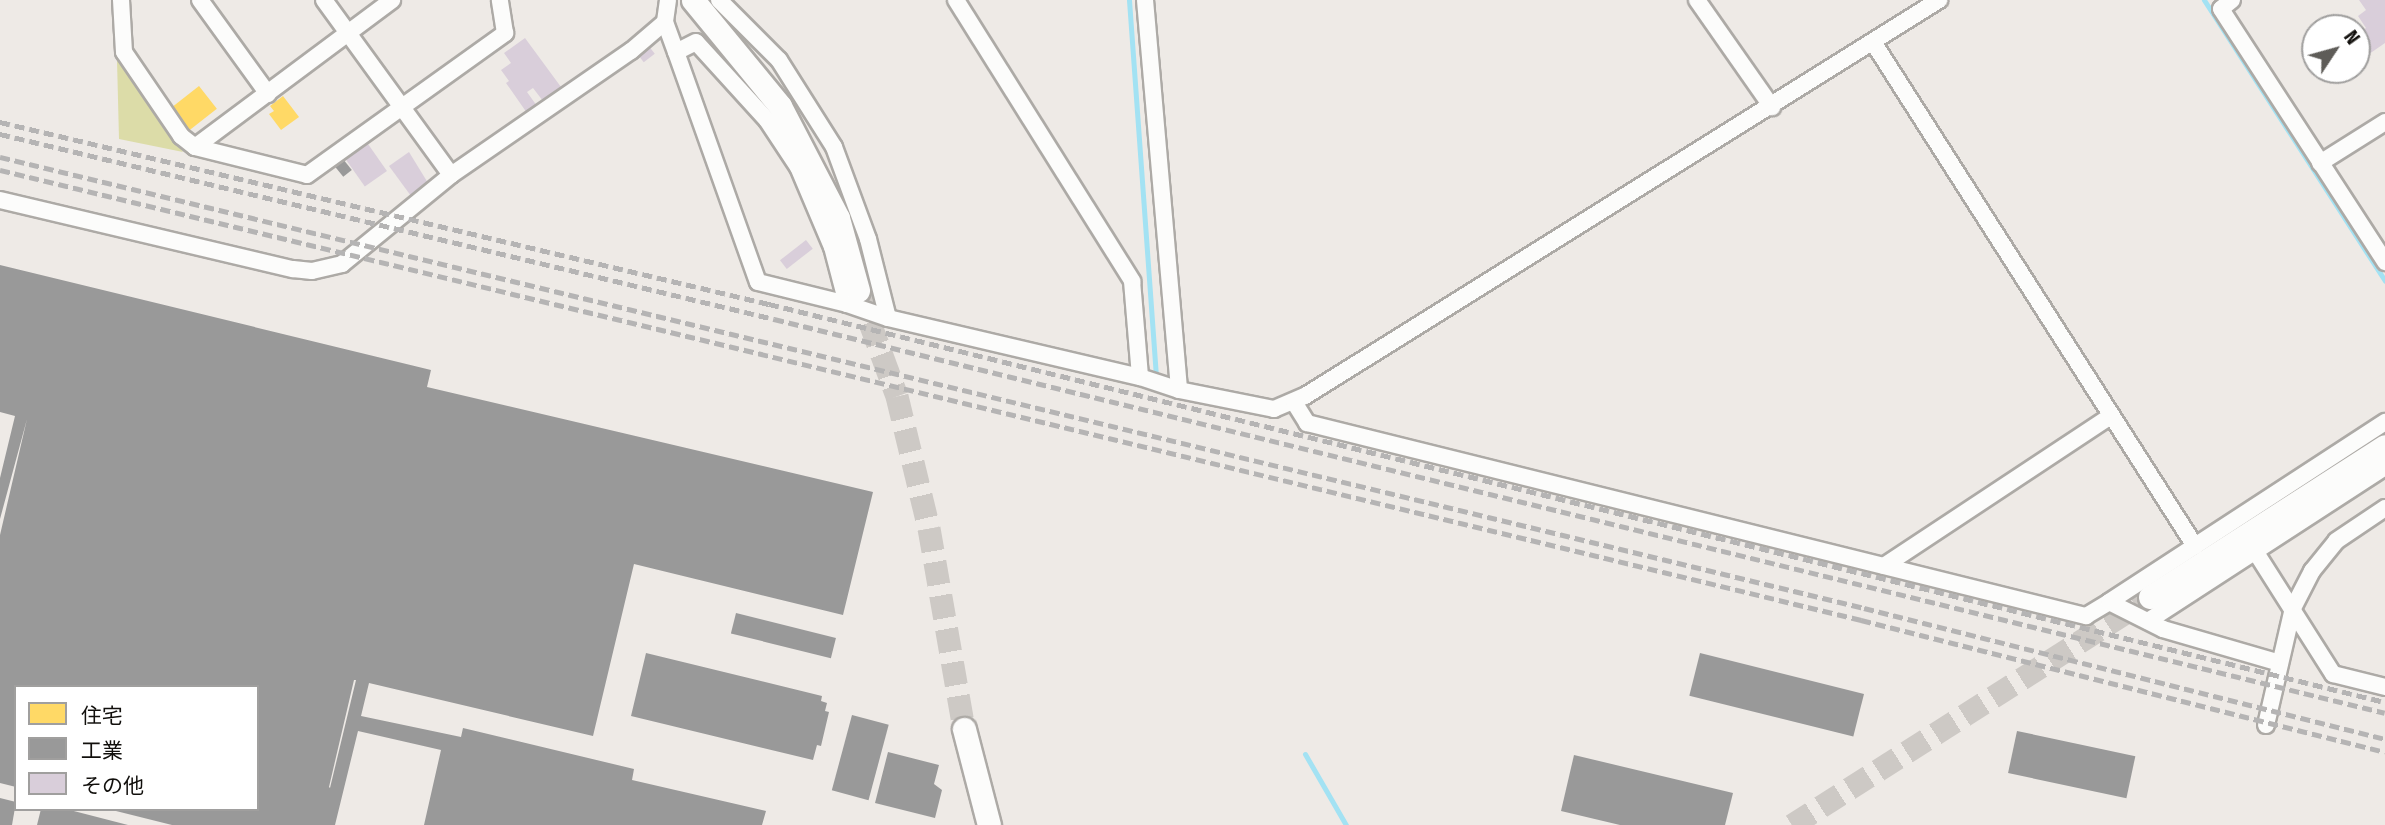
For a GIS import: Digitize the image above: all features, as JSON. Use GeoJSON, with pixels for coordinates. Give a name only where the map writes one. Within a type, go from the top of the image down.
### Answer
{"type":"FeatureCollection","features":[{"type":"Feature","properties":{"kind":"street"},"geometry":{"type":"LineString","coordinates":[[121,0],[124,52],[181,136],[195,147],[307,175],[505,33],[500,0]]}},
{"type":"Feature","properties":{"kind":"street"},"geometry":{"type":"LineString","coordinates":[[201,0],[268,94]]}},
{"type":"Feature","properties":{"kind":"street"},"geometry":{"type":"LineString","coordinates":[[324,0],[451,175]]}},
{"type":"Feature","properties":{"kind":"street"},"geometry":{"type":"LineString","coordinates":[[195,147],[393,0]]}},
{"type":"Feature","properties":{"kind":"street"},"geometry":{"type":"LineString","coordinates":[[668,0],[665,22],[758,282],[853,297],[888,318],[1140,377],[1179,390],[1274,409],[1294,402],[1772,107],[1939,0]]}},
{"type":"Feature","properties":{"kind":"street"},"geometry":{"type":"LineString","coordinates":[[693,0],[780,106],[838,218],[853,297]]}},
{"type":"Feature","properties":{"kind":"street"},"geometry":{"type":"LineString","coordinates":[[719,0],[779,60],[834,147],[868,240],[888,318]]}},
{"type":"Feature","properties":{"kind":"street"},"geometry":{"type":"LineString","coordinates":[[956,0],[1132,281],[1140,377]]}},
{"type":"Feature","properties":{"kind":"street"},"geometry":{"type":"LineString","coordinates":[[1145,0],[1179,390]]}},
{"type":"Feature","properties":{"kind":"street"},"geometry":{"type":"LineString","coordinates":[[1697,0],[1772,107]]}},
{"type":"Feature","properties":{"kind":"street"},"geometry":{"type":"LineString","coordinates":[[2223,3],[2320,163],[2385,262]]}},
{"type":"Feature","properties":{"kind":"street"},"geometry":{"type":"LineString","coordinates":[[0,200],[312,271],[342,264],[451,175],[631,51],[665,22]]}},
{"type":"Feature","properties":{"kind":"street"},"geometry":{"type":"LineString","coordinates":[[1873,42],[2195,546]]}},
{"type":"Feature","properties":{"kind":"street"},"geometry":{"type":"LineString","coordinates":[[676,52],[696,43],[767,120],[798,167],[853,297]]}},
{"type":"Feature","properties":{"kind":"street"},"geometry":{"type":"LineString","coordinates":[[2320,163],[2385,122]]}},
{"type":"Feature","properties":{"kind":"street"},"geometry":{"type":"LineString","coordinates":[[1294,402],[1307,423],[2085,616],[2385,422]]}},
{"type":"Feature","properties":{"kind":"street"},"geometry":{"type":"LineString","coordinates":[[1884,566],[2112,415]]}},
{"type":"Feature","properties":{"kind":"street"},"geometry":{"type":"LineString","coordinates":[[2150,597],[2385,446]]}},
{"type":"Feature","properties":{"kind":"street"},"geometry":{"type":"LineString","coordinates":[[2148,621],[2385,467]]}},
{"type":"Feature","properties":{"kind":"street"},"geometry":{"type":"LineString","coordinates":[[2266,725],[2293,608],[2312,571],[2336,541],[2385,508]]}},
{"type":"Feature","properties":{"kind":"street"},"geometry":{"type":"LineString","coordinates":[[2255,551],[2333,674],[2385,687]]}},
{"type":"Feature","properties":{"kind":"street"},"geometry":{"type":"LineString","coordinates":[[2109,602],[2163,629],[2280,663]]}},
{"type":"Feature","properties":{"kind":"street"},"geometry":{"type":"LineString","coordinates":[[964,729],[989,825]]}},
{"type":"Feature","properties":{"kind":"green space"},"geometry":{"type":"Polygon","coordinates":[[[117,60],[183,152],[119,139],[117,60]]]}},
{"type":"Feature","properties":{"kind":"building: 住宅"},"geometry":{"type":"Polygon","coordinates":[[[199,86],[217,109],[188,131],[171,108],[199,86]]]}},
{"type":"Feature","properties":{"kind":"building: 住宅"},"geometry":{"type":"Polygon","coordinates":[[[283,96],[299,117],[281,130],[269,114],[274,111],[270,106],[283,96]]]}},
{"type":"Feature","properties":{"kind":"building: 工業"},"geometry":{"type":"Polygon","coordinates":[[[343,159],[352,170],[343,177],[334,166],[343,159]]]}},
{"type":"Feature","properties":{"kind":"building: 工業"},"geometry":{"type":"Polygon","coordinates":[[[0,265],[431,370],[427,387],[873,492],[843,615],[634,564],[593,736],[369,683],[361,716],[461,737],[463,728],[634,769],[632,780],[766,811],[762,825],[424,825],[441,750],[358,731],[335,825],[172,825],[116,811],[259,811],[259,685],[14,685],[14,786],[0,783],[0,535],[27,419],[0,519],[0,478],[15,416],[0,412],[0,265]],[[354,680],[330,788],[356,680],[354,680]]]}},
{"type":"Feature","properties":{"kind":"building: 工業"},"geometry":{"type":"Polygon","coordinates":[[[736,613],[836,638],[831,658],[731,633],[736,613]]]}},
{"type":"Feature","properties":{"kind":"building: 工業"},"geometry":{"type":"Polygon","coordinates":[[[646,653],[822,696],[821,701],[827,703],[825,711],[829,712],[821,746],[817,745],[813,760],[631,716],[646,653]]]}},
{"type":"Feature","properties":{"kind":"building: 工業"},"geometry":{"type":"Polygon","coordinates":[[[1700,653],[1864,694],[1853,737],[1689,696],[1700,653]]]}},
{"type":"Feature","properties":{"kind":"building: 工業"},"geometry":{"type":"Polygon","coordinates":[[[852,715],[889,725],[869,800],[832,790],[852,715]]]}},
{"type":"Feature","properties":{"kind":"building: 工業"},"geometry":{"type":"Polygon","coordinates":[[[2017,731],[2135,756],[2126,798],[2008,773],[2017,731]]]}},
{"type":"Feature","properties":{"kind":"building: 工業"},"geometry":{"type":"Polygon","coordinates":[[[888,752],[939,765],[934,784],[942,790],[935,818],[875,803],[888,752]]]}},
{"type":"Feature","properties":{"kind":"building: 工業"},"geometry":{"type":"Polygon","coordinates":[[[1574,755],[1733,793],[1725,825],[1620,825],[1561,811],[1574,755]]]}},
{"type":"Feature","properties":{"kind":"building: 工業"},"geometry":{"type":"Polygon","coordinates":[[[0,798],[14,802],[12,825],[0,825],[0,798]]]}},
{"type":"Feature","properties":{"kind":"building: 工業"},"geometry":{"type":"Polygon","coordinates":[[[40,811],[74,811],[128,825],[37,825],[40,811]]]}},
{"type":"Feature","properties":{"kind":"building: その他"},"geometry":{"type":"Polygon","coordinates":[[[2359,0],[2385,0],[2385,43],[2371,53],[2371,14],[2361,14],[2366,10],[2359,0]]]}},
{"type":"Feature","properties":{"kind":"building: その他"},"geometry":{"type":"Polygon","coordinates":[[[525,38],[561,87],[543,101],[533,88],[527,92],[537,106],[527,113],[506,83],[509,81],[501,70],[511,63],[504,53],[525,38]]]}},
{"type":"Feature","properties":{"kind":"building: その他"},"geometry":{"type":"Polygon","coordinates":[[[648,45],[655,54],[644,62],[637,54],[648,45]]]}},
{"type":"Feature","properties":{"kind":"building: その他"},"geometry":{"type":"Polygon","coordinates":[[[368,144],[387,171],[365,187],[346,159],[368,144]]]}},
{"type":"Feature","properties":{"kind":"building: その他"},"geometry":{"type":"Polygon","coordinates":[[[409,152],[428,183],[411,196],[389,166],[409,152]]]}},
{"type":"Feature","properties":{"kind":"building: その他"},"geometry":{"type":"Polygon","coordinates":[[[806,240],[813,249],[787,269],[780,260],[806,240]]]}},
{"type":"Feature","properties":{"kind":"waterway"},"geometry":{"type":"LineString","coordinates":[[1129,0],[1156,374]]}},
{"type":"Feature","properties":{"kind":"waterway"},"geometry":{"type":"LineString","coordinates":[[2204,0],[2385,281]]}},
{"type":"Feature","properties":{"kind":"waterway"},"geometry":{"type":"LineString","coordinates":[[1305,754],[1346,825]]}},
{"type":"Feature","properties":{"kind":"tunnel"},"geometry":{"type":"LineString","coordinates":[[858,290],[897,396],[929,528],[964,729]]}},
{"type":"Feature","properties":{"kind":"tunnel"},"geometry":{"type":"LineString","coordinates":[[1792,825],[2150,597]]}},
{"type":"Feature","properties":{"kind":"railway"},"geometry":{"type":"LineString","coordinates":[[0,122],[769,304],[2385,702]]}},
{"type":"Feature","properties":{"kind":"railway"},"geometry":{"type":"LineString","coordinates":[[0,134],[774,319],[2385,713]]}},
{"type":"Feature","properties":{"kind":"railway"},"geometry":{"type":"LineString","coordinates":[[0,157],[1864,608],[2385,739]]}},
{"type":"Feature","properties":{"kind":"railway"},"geometry":{"type":"LineString","coordinates":[[0,170],[1861,620],[2385,752]]}}]}
